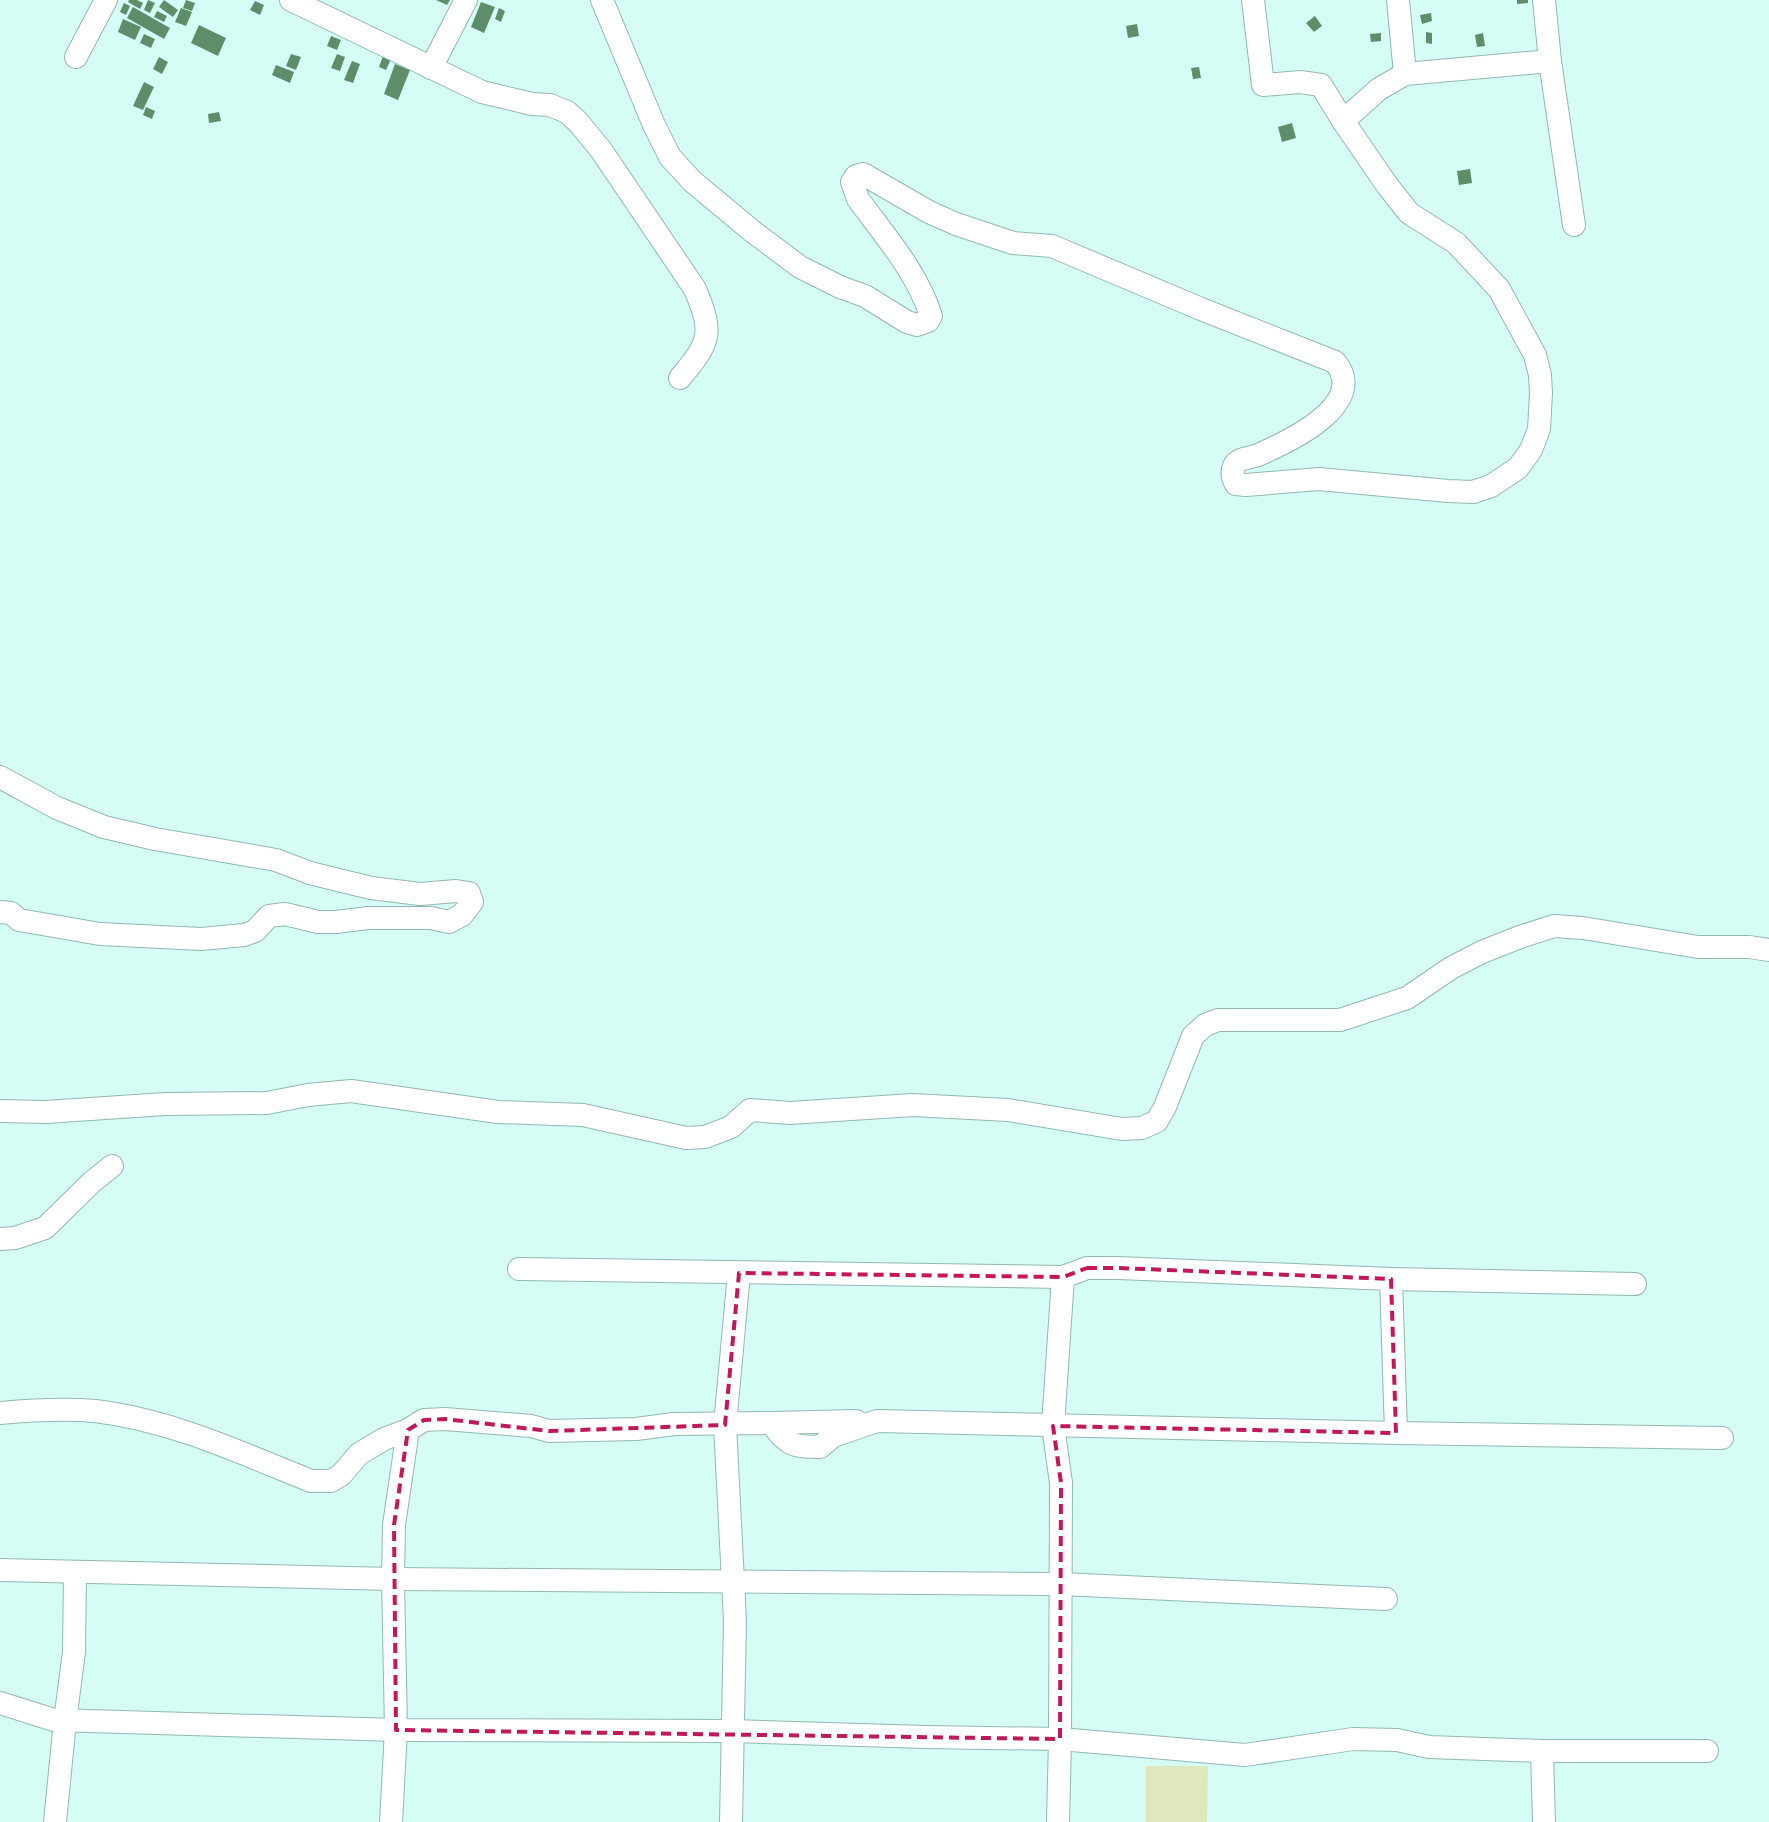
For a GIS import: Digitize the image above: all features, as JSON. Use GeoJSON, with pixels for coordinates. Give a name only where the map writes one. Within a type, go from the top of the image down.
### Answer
{"type":"FeatureCollection","features":[{"type":"Feature","properties":{"kind":"street"},"geometry":{"type":"LineString","coordinates":[[76,57],[106,0]]}},
{"type":"Feature","properties":{"kind":"street"},"geometry":{"type":"LineString","coordinates":[[290,0],[482,92],[532,104],[550,105],[567,112],[578,122],[601,150],[695,289],[704,311],[707,329],[706,341],[699,355],[680,378]]}},
{"type":"Feature","properties":{"kind":"street"},"geometry":{"type":"LineString","coordinates":[[431,68],[466,0]]}},
{"type":"Feature","properties":{"kind":"street"},"geometry":{"type":"LineString","coordinates":[[602,0],[654,125],[670,157],[692,181],[715,201],[800,267],[840,287],[865,296],[907,322],[917,325],[928,321],[931,316],[926,298],[916,278],[854,191],[852,182],[856,176],[863,174],[929,212],[956,224],[1012,243],[1052,246],[1201,309],[1335,362],[1342,370],[1343,392],[1330,412],[1313,426],[1258,454],[1238,461],[1233,467],[1232,477],[1236,484],[1246,485],[1319,479],[1473,492],[1491,486],[1518,468],[1535,441],[1539,429],[1541,393],[1540,375],[1535,354],[1499,289],[1456,243],[1409,213],[1387,185],[1321,85],[1300,82],[1263,85],[1253,0]]}},
{"type":"Feature","properties":{"kind":"street"},"geometry":{"type":"LineString","coordinates":[[1398,0],[1405,74]]}},
{"type":"Feature","properties":{"kind":"street"},"geometry":{"type":"LineString","coordinates":[[1544,0],[1550,61],[1574,225]]}},
{"type":"Feature","properties":{"kind":"street"},"geometry":{"type":"LineString","coordinates":[[1343,121],[1379,89],[1405,74],[1550,61]]}},
{"type":"Feature","properties":{"kind":"street"},"geometry":{"type":"LineString","coordinates":[[0,777],[57,808],[104,827],[156,839],[276,860],[310,873],[371,888],[420,894],[456,891],[469,893],[472,902],[462,914],[449,922],[431,918],[368,918],[318,922],[285,914],[269,916],[255,931],[244,935],[202,939],[100,934],[19,920],[11,913],[0,912]]}},
{"type":"Feature","properties":{"kind":"street"},"geometry":{"type":"LineString","coordinates":[[0,1111],[46,1112],[165,1104],[267,1103],[308,1095],[351,1092],[498,1112],[583,1115],[686,1138],[705,1137],[731,1127],[750,1110],[790,1113],[913,1105],[1008,1110],[1122,1129],[1142,1128],[1157,1121],[1193,1036],[1205,1025],[1218,1020],[1340,1020],[1406,998],[1451,968],[1482,952],[1520,936],[1554,926],[1583,928],[1698,947],[1769,950]]}},
{"type":"Feature","properties":{"kind":"street"},"geometry":{"type":"LineString","coordinates":[[0,1239],[15,1238],[45,1228],[92,1182],[112,1166]]}},
{"type":"Feature","properties":{"kind":"street"},"geometry":{"type":"LineString","coordinates":[[519,1270],[1064,1277],[1087,1268],[1118,1268],[1391,1279],[1634,1284]]}},
{"type":"Feature","properties":{"kind":"street"},"geometry":{"type":"LineString","coordinates":[[731,1822],[735,1621],[725,1425],[740,1272]]}},
{"type":"Feature","properties":{"kind":"street"},"geometry":{"type":"LineString","coordinates":[[1058,1822],[1061,1483],[1053,1426],[1064,1277]]}},
{"type":"Feature","properties":{"kind":"street"},"geometry":{"type":"LineString","coordinates":[[1391,1279],[1396,1433]]}},
{"type":"Feature","properties":{"kind":"street"},"geometry":{"type":"LineString","coordinates":[[0,1412],[60,1409],[95,1411],[168,1425],[311,1481],[331,1481],[341,1475],[359,1454],[384,1439],[408,1430],[424,1420],[445,1419],[531,1426],[549,1431],[636,1429],[674,1424],[725,1425],[771,1423],[782,1437],[796,1447],[820,1447],[833,1436],[877,1421],[1396,1433],[1722,1438]]}},
{"type":"Feature","properties":{"kind":"street"},"geometry":{"type":"LineString","coordinates":[[391,1822],[396,1730],[393,1579],[394,1525],[408,1430]]}},
{"type":"Feature","properties":{"kind":"street"},"geometry":{"type":"LineString","coordinates":[[0,1570],[393,1579],[1061,1584],[1386,1599]]}},
{"type":"Feature","properties":{"kind":"street"},"geometry":{"type":"LineString","coordinates":[[56,1822],[65,1721],[74,1652],[75,1573]]}},
{"type":"Feature","properties":{"kind":"street"},"geometry":{"type":"LineString","coordinates":[[0,1704],[54,1720],[65,1721],[396,1730],[732,1732],[1060,1739],[1245,1755],[1353,1739],[1397,1740],[1429,1747],[1542,1751],[1708,1751]]}},
{"type":"Feature","properties":{"kind":"street"},"geometry":{"type":"LineString","coordinates":[[1542,1751],[1544,1822]]}},
{"type":"Feature","properties":{"kind":"highlighted area"},"geometry":{"type":"Polygon","coordinates":[[[1087,1268],[1118,1268],[1391,1279],[1396,1433],[1053,1426],[1061,1483],[1060,1739],[396,1730],[394,1525],[408,1430],[424,1420],[445,1419],[549,1431],[725,1425],[739,1273],[1063,1277],[1087,1268]]]}},
{"type":"Feature","properties":{"kind":"green space"},"geometry":{"type":"Polygon","coordinates":[[[1146,1766],[1208,1766],[1207,1822],[1146,1822],[1146,1766]]]}},
{"type":"Feature","properties":{"kind":"building"},"geometry":{"type":"Polygon","coordinates":[[[129,0],[137,0],[143,3],[140,9],[128,2],[129,0]]]}},
{"type":"Feature","properties":{"kind":"building"},"geometry":{"type":"Polygon","coordinates":[[[148,0],[155,3],[150,13],[144,10],[148,0]]]}},
{"type":"Feature","properties":{"kind":"building"},"geometry":{"type":"Polygon","coordinates":[[[164,0],[178,10],[173,17],[159,7],[164,0]]]}},
{"type":"Feature","properties":{"kind":"building"},"geometry":{"type":"Polygon","coordinates":[[[186,0],[195,3],[192,11],[183,8],[186,0]]]}},
{"type":"Feature","properties":{"kind":"building"},"geometry":{"type":"Polygon","coordinates":[[[436,0],[450,0],[447,5],[436,0]]]}},
{"type":"Feature","properties":{"kind":"building"},"geometry":{"type":"Polygon","coordinates":[[[1517,0],[1528,0],[1528,3],[1517,4],[1517,0]]]}},
{"type":"Feature","properties":{"kind":"building"},"geometry":{"type":"Polygon","coordinates":[[[255,1],[264,5],[260,15],[250,10],[255,1]]]}},
{"type":"Feature","properties":{"kind":"building"},"geometry":{"type":"Polygon","coordinates":[[[481,2],[495,7],[484,33],[471,27],[481,2]]]}},
{"type":"Feature","properties":{"kind":"building"},"geometry":{"type":"Polygon","coordinates":[[[124,3],[130,6],[126,15],[120,12],[124,3]]]}},
{"type":"Feature","properties":{"kind":"building"},"geometry":{"type":"Polygon","coordinates":[[[133,7],[170,28],[164,39],[127,18],[133,7]]]}},
{"type":"Feature","properties":{"kind":"building"},"geometry":{"type":"Polygon","coordinates":[[[181,8],[192,12],[186,26],[175,22],[181,8]]]}},
{"type":"Feature","properties":{"kind":"building"},"geometry":{"type":"Polygon","coordinates":[[[499,8],[505,11],[501,22],[495,19],[499,8]]]}},
{"type":"Feature","properties":{"kind":"building"},"geometry":{"type":"Polygon","coordinates":[[[157,11],[167,16],[164,22],[154,17],[157,11]]]}},
{"type":"Feature","properties":{"kind":"building"},"geometry":{"type":"Polygon","coordinates":[[[1431,13],[1432,21],[1422,24],[1420,15],[1431,13]]]}},
{"type":"Feature","properties":{"kind":"building"},"geometry":{"type":"Polygon","coordinates":[[[1315,16],[1322,26],[1314,32],[1306,23],[1315,16]]]}},
{"type":"Feature","properties":{"kind":"building"},"geometry":{"type":"Polygon","coordinates":[[[123,19],[141,27],[135,40],[118,32],[123,19]]]}},
{"type":"Feature","properties":{"kind":"building"},"geometry":{"type":"Polygon","coordinates":[[[1137,24],[1139,36],[1128,38],[1126,26],[1137,24]]]}},
{"type":"Feature","properties":{"kind":"building"},"geometry":{"type":"Polygon","coordinates":[[[199,25],[226,38],[218,56],[191,43],[199,25]]]}},
{"type":"Feature","properties":{"kind":"building"},"geometry":{"type":"Polygon","coordinates":[[[1426,32],[1432,33],[1432,44],[1426,43],[1426,32]]]}},
{"type":"Feature","properties":{"kind":"building"},"geometry":{"type":"Polygon","coordinates":[[[1381,33],[1381,41],[1371,42],[1370,34],[1381,33]]]}},
{"type":"Feature","properties":{"kind":"building"},"geometry":{"type":"Polygon","coordinates":[[[1483,33],[1485,46],[1477,47],[1475,35],[1483,33]]]}},
{"type":"Feature","properties":{"kind":"building"},"geometry":{"type":"Polygon","coordinates":[[[144,34],[155,39],[151,48],[140,43],[144,34]]]}},
{"type":"Feature","properties":{"kind":"building"},"geometry":{"type":"Polygon","coordinates":[[[331,36],[341,40],[337,50],[327,46],[331,36]]]}},
{"type":"Feature","properties":{"kind":"building"},"geometry":{"type":"Polygon","coordinates":[[[291,54],[301,57],[296,70],[286,66],[291,54]]]}},
{"type":"Feature","properties":{"kind":"building"},"geometry":{"type":"Polygon","coordinates":[[[337,54],[345,57],[340,71],[331,68],[337,54]]]}},
{"type":"Feature","properties":{"kind":"building"},"geometry":{"type":"Polygon","coordinates":[[[383,56],[391,59],[386,70],[379,67],[383,56]]]}},
{"type":"Feature","properties":{"kind":"building"},"geometry":{"type":"Polygon","coordinates":[[[159,57],[168,62],[162,74],[153,69],[159,57]]]}},
{"type":"Feature","properties":{"kind":"building"},"geometry":{"type":"Polygon","coordinates":[[[352,61],[360,64],[353,83],[344,80],[352,61]]]}},
{"type":"Feature","properties":{"kind":"building"},"geometry":{"type":"Polygon","coordinates":[[[395,64],[410,70],[398,100],[384,94],[395,64]]]}},
{"type":"Feature","properties":{"kind":"building"},"geometry":{"type":"Polygon","coordinates":[[[276,65],[294,72],[290,83],[272,75],[276,65]]]}},
{"type":"Feature","properties":{"kind":"building"},"geometry":{"type":"Polygon","coordinates":[[[1199,67],[1201,78],[1193,79],[1191,68],[1199,67]]]}},
{"type":"Feature","properties":{"kind":"building"},"geometry":{"type":"Polygon","coordinates":[[[144,82],[154,87],[143,110],[133,106],[144,82]]]}},
{"type":"Feature","properties":{"kind":"building"},"geometry":{"type":"Polygon","coordinates":[[[146,107],[155,111],[152,119],[143,115],[146,107]]]}},
{"type":"Feature","properties":{"kind":"building"},"geometry":{"type":"Polygon","coordinates":[[[219,112],[221,121],[209,123],[208,114],[219,112]]]}},
{"type":"Feature","properties":{"kind":"building"},"geometry":{"type":"Polygon","coordinates":[[[1292,123],[1296,138],[1282,142],[1278,127],[1292,123]]]}},
{"type":"Feature","properties":{"kind":"building"},"geometry":{"type":"Polygon","coordinates":[[[1470,169],[1472,183],[1459,185],[1457,171],[1470,169]]]}}]}
